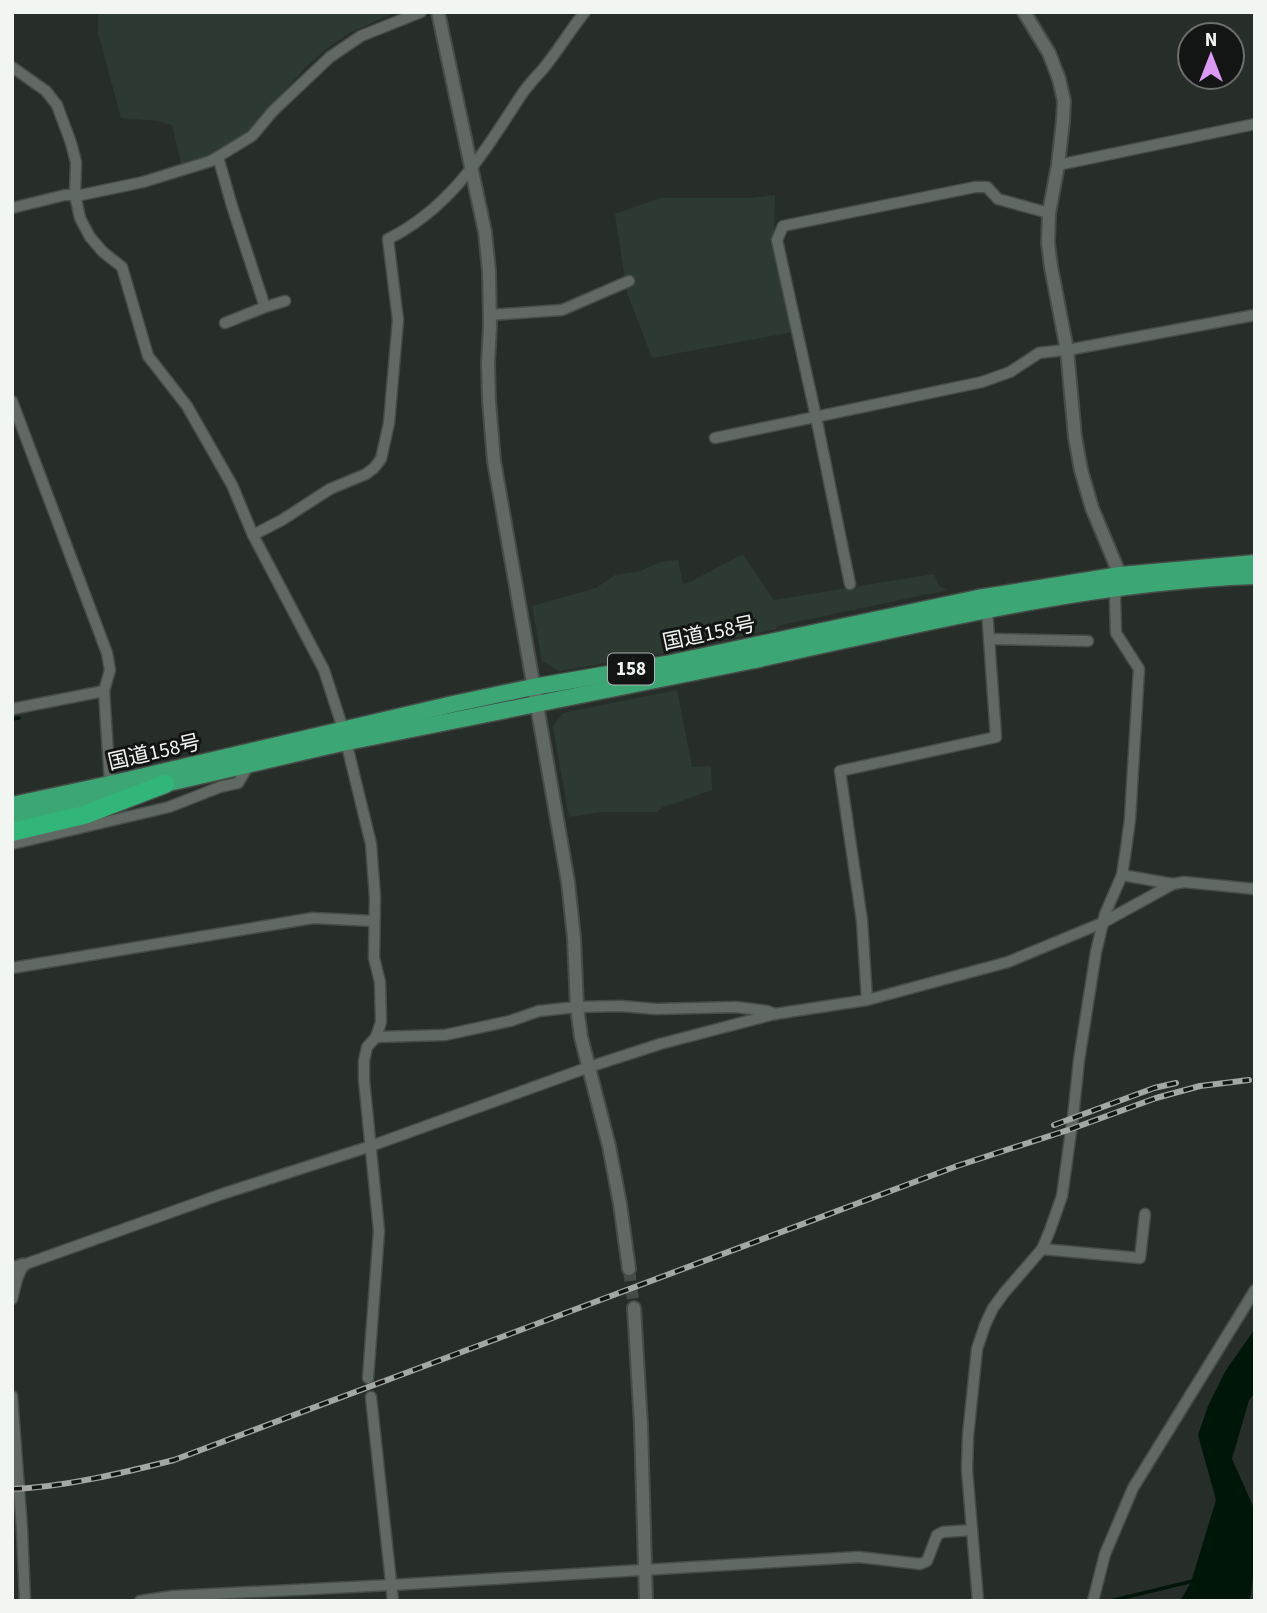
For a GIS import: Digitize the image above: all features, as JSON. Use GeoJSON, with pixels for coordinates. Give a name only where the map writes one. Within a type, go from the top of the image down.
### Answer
{"type":"FeatureCollection","features":[{"type":"Feature","properties":{"kind":"highway","name":"国道158号"},"geometry":{"type":"LineString","coordinates":[[12,817],[249,765],[344,736],[533,687],[666,664],[978,598],[1255,563]]}},
{"type":"Feature","properties":{"kind":"highway","name":"国道158号"},"geometry":{"type":"LineString","coordinates":[[12,805],[344,736],[636,685],[1118,581],[1255,576]]}},
{"type":"Feature","properties":{"kind":"highway"},"geometry":{"type":"LineString","coordinates":[[12,832],[85,815],[165,784]]}},
{"type":"Feature","properties":{"kind":"street"},"geometry":{"type":"LineString","coordinates":[[12,208],[65,195],[143,182],[211,161],[252,136],[330,57],[361,36],[421,12]]}},
{"type":"Feature","properties":{"kind":"street"},"geometry":{"type":"LineString","coordinates":[[438,12],[485,232],[489,271],[489,401],[494,461],[568,882],[581,1037],[609,1146],[629,1269]]}},
{"type":"Feature","properties":{"kind":"street"},"geometry":{"type":"LineString","coordinates":[[253,535],[330,489],[366,474],[378,464],[389,423],[398,320],[388,239],[435,208],[472,167],[524,92],[585,12]]}},
{"type":"Feature","properties":{"kind":"street"},"geometry":{"type":"LineString","coordinates":[[978,1601],[967,1470],[977,1349],[993,1308],[1042,1249],[1062,1196],[1079,1060],[1102,923],[1122,876],[1129,819],[1139,669],[1116,633],[1115,600],[1118,581],[1081,470],[1074,437],[1067,349],[1051,267],[1048,243],[1049,213],[1058,165],[1064,101],[1049,53],[1024,12]]}},
{"type":"Feature","properties":{"kind":"street"},"geometry":{"type":"LineString","coordinates":[[12,67],[46,91],[57,105],[76,162],[75,195],[80,218],[90,237],[122,267],[148,355],[187,406],[232,485],[253,535],[324,670],[344,736],[371,844],[375,897],[374,958],[380,982],[381,1023],[363,1060],[379,1231],[368,1378]]}},
{"type":"Feature","properties":{"kind":"street"},"geometry":{"type":"LineString","coordinates":[[1058,165],[1255,124]]}},
{"type":"Feature","properties":{"kind":"street"},"geometry":{"type":"LineString","coordinates":[[219,157],[265,307]]}},
{"type":"Feature","properties":{"kind":"street"},"geometry":{"type":"LineString","coordinates":[[850,584],[777,240],[783,226],[975,187],[987,187],[998,199],[1049,213]]}},
{"type":"Feature","properties":{"kind":"street"},"geometry":{"type":"LineString","coordinates":[[490,315],[562,310],[629,281]]}},
{"type":"Feature","properties":{"kind":"street"},"geometry":{"type":"LineString","coordinates":[[225,323],[285,301]]}},
{"type":"Feature","properties":{"kind":"street"},"geometry":{"type":"LineString","coordinates":[[715,438],[982,382],[1010,372],[1039,353],[1255,315]]}},
{"type":"Feature","properties":{"kind":"street"},"geometry":{"type":"LineString","coordinates":[[12,401],[107,653],[110,670],[104,691],[110,784]]}},
{"type":"Feature","properties":{"kind":"street"},"geometry":{"type":"LineString","coordinates":[[867,1000],[862,921],[840,771],[996,737],[987,610]]}},
{"type":"Feature","properties":{"kind":"street"},"geometry":{"type":"LineString","coordinates":[[990,639],[1088,641]]}},
{"type":"Feature","properties":{"kind":"street"},"geometry":{"type":"LineString","coordinates":[[12,709],[104,691]]}},
{"type":"Feature","properties":{"kind":"street"},"geometry":{"type":"LineString","coordinates":[[12,844],[169,807],[220,786],[238,783],[249,765]]}},
{"type":"Feature","properties":{"kind":"street"},"geometry":{"type":"LineString","coordinates":[[1122,876],[1172,884],[1184,882],[1255,889]]}},
{"type":"Feature","properties":{"kind":"street"},"geometry":{"type":"LineString","coordinates":[[12,1300],[18,1267],[660,1044],[775,1014],[867,1000],[1008,962],[1102,923],[1172,884]]}},
{"type":"Feature","properties":{"kind":"street"},"geometry":{"type":"LineString","coordinates":[[12,968],[313,918],[374,921]]}},
{"type":"Feature","properties":{"kind":"street"},"geometry":{"type":"LineString","coordinates":[[376,1037],[445,1035],[510,1021],[540,1010],[577,1007],[736,1007],[766,1010],[775,1014]]}},
{"type":"Feature","properties":{"kind":"street"},"geometry":{"type":"LineString","coordinates":[[1042,1249],[1140,1258],[1145,1214]]}},
{"type":"Feature","properties":{"kind":"street"},"geometry":{"type":"LineString","coordinates":[[1093,1601],[1105,1554],[1133,1488],[1255,1290]]}},
{"type":"Feature","properties":{"kind":"street"},"geometry":{"type":"LineString","coordinates":[[634,1308],[641,1425],[646,1601]]}},
{"type":"Feature","properties":{"kind":"street"},"geometry":{"type":"LineString","coordinates":[[12,1396],[22,1529],[24,1601]]}},
{"type":"Feature","properties":{"kind":"street"},"geometry":{"type":"LineString","coordinates":[[371,1397],[393,1601]]}},
{"type":"Feature","properties":{"kind":"street"},"geometry":{"type":"LineString","coordinates":[[140,1601],[173,1596],[859,1557],[920,1563],[928,1562],[937,1535],[943,1532],[972,1530]]}},
{"type":"Feature","properties":{"kind":"shaded area"},"geometry":{"type":"Polygon","coordinates":[[[98,12],[396,12],[349,33],[324,51],[243,135],[212,155],[184,165],[181,163],[172,125],[121,118],[98,33],[98,12]]]}},
{"type":"Feature","properties":{"kind":"shaded area"},"geometry":{"type":"Polygon","coordinates":[[[775,195],[774,234],[793,332],[652,358],[627,292],[615,214],[660,198],[752,198],[775,195]]]}},
{"type":"Feature","properties":{"kind":"shaded area"},"geometry":{"type":"Polygon","coordinates":[[[743,554],[774,600],[934,574],[939,586],[947,590],[625,661],[559,671],[542,661],[532,606],[596,588],[615,575],[638,572],[660,562],[678,560],[683,584],[743,554]]]}},
{"type":"Feature","properties":{"kind":"shaded area"},"geometry":{"type":"Polygon","coordinates":[[[677,690],[692,767],[711,766],[712,790],[661,808],[657,812],[602,812],[569,817],[553,727],[563,713],[677,690]]]}},
{"type":"Feature","properties":{"kind":"shaded area"},"geometry":{"type":"Polygon","coordinates":[[[1255,1329],[1255,1393],[1249,1400],[1232,1459],[1254,1508],[1255,1562],[1250,1601],[1180,1601],[1191,1582],[1216,1500],[1198,1435],[1208,1406],[1226,1370],[1255,1329]]]}},
{"type":"Feature","properties":{"kind":"waterway"},"geometry":{"type":"LineString","coordinates":[[12,719],[19,718]]}},
{"type":"Feature","properties":{"kind":"waterway"},"geometry":{"type":"LineString","coordinates":[[1110,1601],[1193,1581]]}},
{"type":"Feature","properties":{"kind":"tunnel"},"geometry":{"type":"LineString","coordinates":[[629,1269],[634,1308]]}},
{"type":"Feature","properties":{"kind":"railway"},"geometry":{"type":"LineString","coordinates":[[12,1489],[73,1482],[174,1460],[957,1166],[1156,1098],[1200,1086],[1249,1080]]}},
{"type":"Feature","properties":{"kind":"railway"},"geometry":{"type":"LineString","coordinates":[[1054,1125],[1154,1088],[1176,1083]]}}]}
